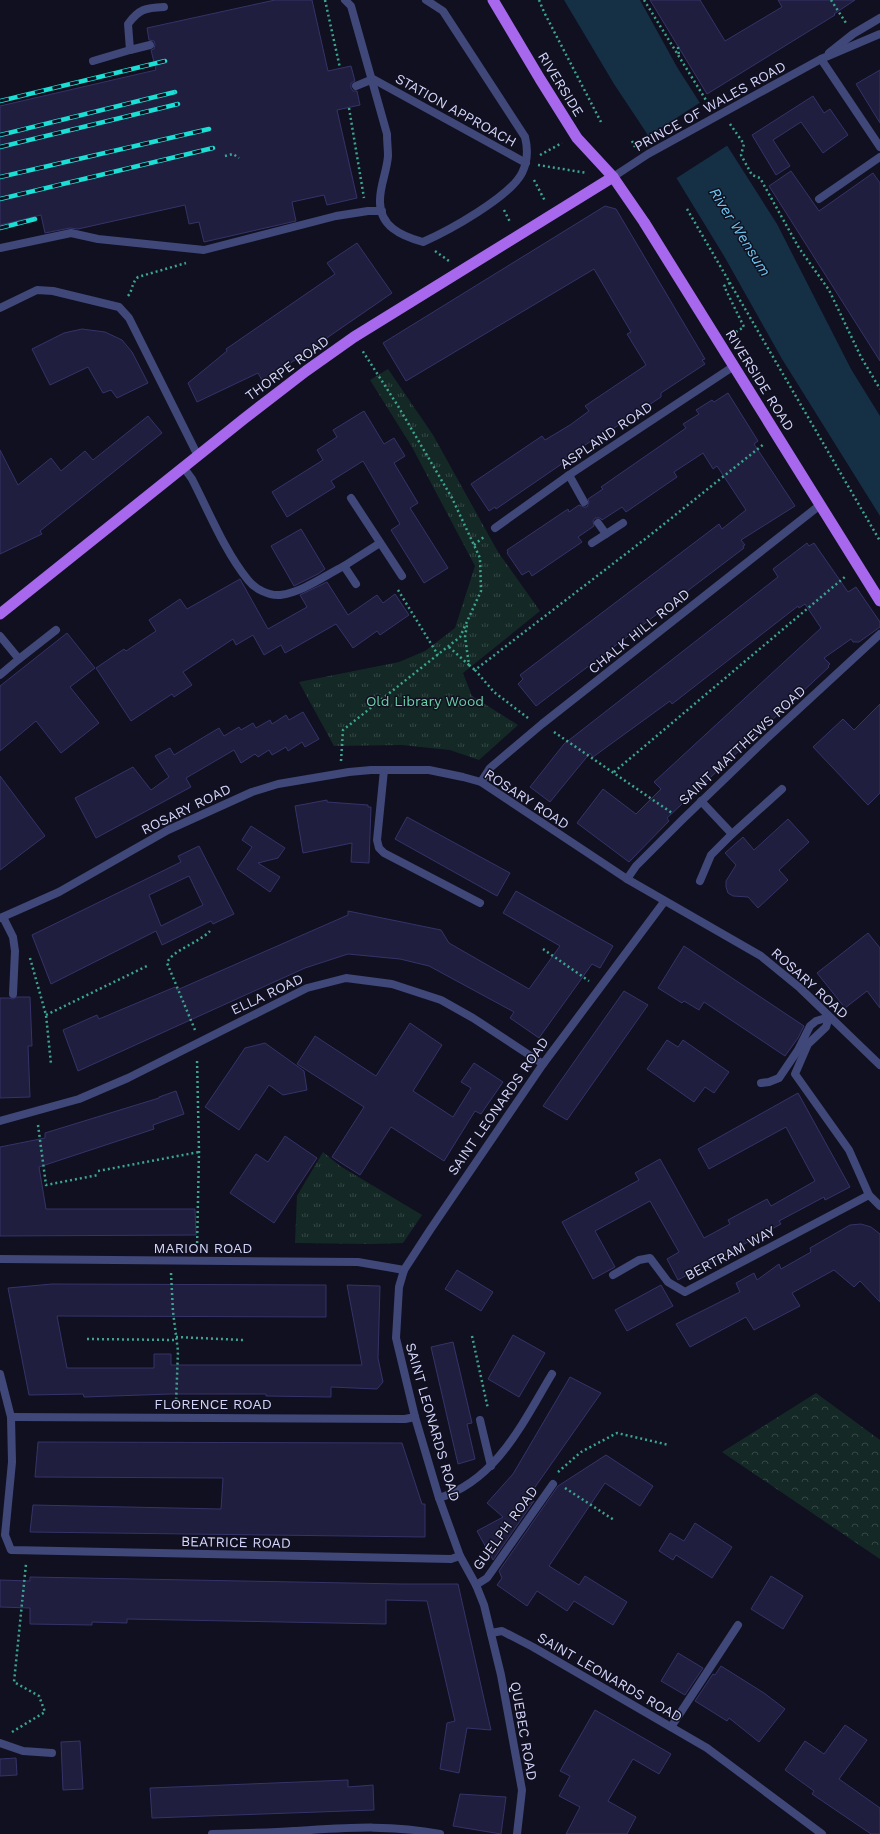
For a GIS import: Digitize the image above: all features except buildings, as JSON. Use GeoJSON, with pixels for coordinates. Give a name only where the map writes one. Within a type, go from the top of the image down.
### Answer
{"type":"FeatureCollection","features":[{"type":"Feature","properties":{"kind":"main road","name":"RIVERSIDE"},"geometry":{"type":"LineString","coordinates":[[493,0],[577,138],[613,176]]}},
{"type":"Feature","properties":{"kind":"main road","name":"THORPE ROAD"},"geometry":{"type":"LineString","coordinates":[[0,614],[300,376],[354,337],[613,176]]}},
{"type":"Feature","properties":{"kind":"main road","name":"RIVERSIDE ROAD"},"geometry":{"type":"LineString","coordinates":[[613,176],[644,222],[880,601]]}},
{"type":"Feature","properties":{"kind":"street","name":"STATION APPROACH"},"geometry":{"type":"LineString","coordinates":[[345,0],[351,6],[373,79],[387,134],[388,156],[380,200],[382,211],[388,225],[403,236],[422,242],[444,232],[498,198],[516,183],[526,163],[528,149],[525,137],[443,11],[426,0]]}},
{"type":"Feature","properties":{"kind":"street"},"geometry":{"type":"LineString","coordinates":[[130,50],[128,24],[136,14],[146,8],[164,7]]}},
{"type":"Feature","properties":{"kind":"street","name":"PRINCE OF WALES ROAD"},"geometry":{"type":"LineString","coordinates":[[821,60],[853,34],[880,18]]}},
{"type":"Feature","properties":{"kind":"street","name":"PRINCE OF WALES ROAD"},"geometry":{"type":"LineString","coordinates":[[613,176],[648,154],[821,60],[880,34]]}},
{"type":"Feature","properties":{"kind":"street"},"geometry":{"type":"LineString","coordinates":[[93,61],[150,45]]}},
{"type":"Feature","properties":{"kind":"street"},"geometry":{"type":"LineString","coordinates":[[821,60],[880,147]]}},
{"type":"Feature","properties":{"kind":"street","name":"STATION APPROACH"},"geometry":{"type":"LineString","coordinates":[[356,86],[373,79]]}},
{"type":"Feature","properties":{"kind":"street","name":"STATION APPROACH"},"geometry":{"type":"LineString","coordinates":[[373,79],[526,163]]}},
{"type":"Feature","properties":{"kind":"street"},"geometry":{"type":"LineString","coordinates":[[819,199],[880,157]]}},
{"type":"Feature","properties":{"kind":"street"},"geometry":{"type":"LineString","coordinates":[[0,248],[71,233],[98,239],[204,250],[336,216],[368,211],[382,211]]}},
{"type":"Feature","properties":{"kind":"street"},"geometry":{"type":"LineString","coordinates":[[0,308],[37,290],[53,291],[119,306],[129,318],[198,456]]}},
{"type":"Feature","properties":{"kind":"street","name":"ASPLAND ROAD"},"geometry":{"type":"LineString","coordinates":[[495,528],[569,475],[734,366]]}},
{"type":"Feature","properties":{"kind":"street"},"geometry":{"type":"LineString","coordinates":[[184,468],[191,476],[233,559],[249,581],[262,592],[279,595],[297,591],[344,566],[380,543]]}},
{"type":"Feature","properties":{"kind":"street"},"geometry":{"type":"LineString","coordinates":[[569,475],[584,502]]}},
{"type":"Feature","properties":{"kind":"street"},"geometry":{"type":"LineString","coordinates":[[351,498],[402,576]]}},
{"type":"Feature","properties":{"kind":"street","name":"CHALK HILL ROAD"},"geometry":{"type":"LineString","coordinates":[[480,782],[490,768],[542,724],[820,505]]}},
{"type":"Feature","properties":{"kind":"street"},"geometry":{"type":"LineString","coordinates":[[598,523],[606,534]]}},
{"type":"Feature","properties":{"kind":"street"},"geometry":{"type":"LineString","coordinates":[[592,543],[623,524]]}},
{"type":"Feature","properties":{"kind":"street"},"geometry":{"type":"LineString","coordinates":[[344,566],[356,584]]}},
{"type":"Feature","properties":{"kind":"street"},"geometry":{"type":"LineString","coordinates":[[0,675],[56,630]]}},
{"type":"Feature","properties":{"kind":"street","name":"SAINT MATTHEWS ROAD"},"geometry":{"type":"LineString","coordinates":[[627,880],[636,866],[701,801],[880,634]]}},
{"type":"Feature","properties":{"kind":"street"},"geometry":{"type":"LineString","coordinates":[[0,636],[19,660]]}},
{"type":"Feature","properties":{"kind":"street"},"geometry":{"type":"LineString","coordinates":[[384,770],[377,840],[379,848],[384,853],[480,903]]}},
{"type":"Feature","properties":{"kind":"street","name":"ROSARY ROAD"},"geometry":{"type":"LineString","coordinates":[[2,917],[59,892],[168,830],[252,792],[305,779],[349,772],[429,770],[480,782],[627,880],[761,956],[800,988],[880,1065]]}},
{"type":"Feature","properties":{"kind":"street"},"geometry":{"type":"LineString","coordinates":[[700,881],[711,855],[782,788]]}},
{"type":"Feature","properties":{"kind":"street"},"geometry":{"type":"LineString","coordinates":[[701,801],[732,834]]}},
{"type":"Feature","properties":{"kind":"street","name":"SAINT LEONARDS ROAD"},"geometry":{"type":"LineString","coordinates":[[664,902],[543,1064],[466,1175],[404,1270],[399,1287],[396,1338],[415,1417],[440,1498],[460,1556],[476,1585],[484,1606],[491,1633],[502,1631],[533,1647],[707,1748],[822,1834]]}},
{"type":"Feature","properties":{"kind":"street"},"geometry":{"type":"LineString","coordinates":[[2,917],[13,937],[15,951],[13,994]]}},
{"type":"Feature","properties":{"kind":"street","name":"ELLA ROAD"},"geometry":{"type":"LineString","coordinates":[[0,1121],[79,1099],[128,1078],[307,988],[346,978],[392,984],[441,1000],[473,1018],[543,1064]]}},
{"type":"Feature","properties":{"kind":"street"},"geometry":{"type":"LineString","coordinates":[[761,1083],[779,1078],[798,1050],[810,1026],[816,1020],[829,1017],[826,1027],[808,1044],[795,1074],[849,1150],[869,1195],[880,1206]]}},
{"type":"Feature","properties":{"kind":"street","name":"BERTRAM WAY"},"geometry":{"type":"LineString","coordinates":[[613,1275],[639,1260],[650,1258],[668,1282],[685,1292],[869,1195]]}},
{"type":"Feature","properties":{"kind":"street","name":"MARION ROAD"},"geometry":{"type":"LineString","coordinates":[[0,1259],[358,1262],[404,1270]]}},
{"type":"Feature","properties":{"kind":"street"},"geometry":{"type":"LineString","coordinates":[[0,1374],[11,1417]]}},
{"type":"Feature","properties":{"kind":"street"},"geometry":{"type":"LineString","coordinates":[[440,1498],[452,1494],[476,1480],[491,1466],[507,1448],[552,1374]]}},
{"type":"Feature","properties":{"kind":"street","name":"FLORENCE ROAD"},"geometry":{"type":"LineString","coordinates":[[11,1417],[405,1419],[415,1417]]}},
{"type":"Feature","properties":{"kind":"street","name":"BEATRICE ROAD"},"geometry":{"type":"LineString","coordinates":[[11,1417],[12,1462],[5,1535],[11,1550],[451,1559],[460,1556]]}},
{"type":"Feature","properties":{"kind":"street"},"geometry":{"type":"LineString","coordinates":[[480,1420],[491,1466]]}},
{"type":"Feature","properties":{"kind":"street","name":"GUELPH ROAD"},"geometry":{"type":"LineString","coordinates":[[476,1585],[487,1578],[551,1487]]}},
{"type":"Feature","properties":{"kind":"street"},"geometry":{"type":"LineString","coordinates":[[671,1727],[738,1625]]}},
{"type":"Feature","properties":{"kind":"street","name":"QUEBEC ROAD"},"geometry":{"type":"LineString","coordinates":[[491,1633],[514,1741],[522,1790],[517,1834]]}},
{"type":"Feature","properties":{"kind":"street"},"geometry":{"type":"LineString","coordinates":[[0,1743],[23,1751],[52,1753]]}},
{"type":"Feature","properties":{"kind":"street"},"geometry":{"type":"LineString","coordinates":[[212,1834],[271,1833],[377,1826],[422,1830],[440,1834]]}},
{"type":"Feature","properties":{"kind":"path"},"geometry":{"type":"LineString","coordinates":[[326,0],[340,68]]}},
{"type":"Feature","properties":{"kind":"path"},"geometry":{"type":"LineString","coordinates":[[539,0],[601,122]]}},
{"type":"Feature","properties":{"kind":"path"},"geometry":{"type":"LineString","coordinates":[[644,0],[704,96]]}},
{"type":"Feature","properties":{"kind":"path"},"geometry":{"type":"LineString","coordinates":[[831,0],[838,11]]}},
{"type":"Feature","properties":{"kind":"path"},"geometry":{"type":"LineString","coordinates":[[678,47],[679,56]]}},
{"type":"Feature","properties":{"kind":"path"},"geometry":{"type":"LineString","coordinates":[[349,108],[364,197],[368,211]]}},
{"type":"Feature","properties":{"kind":"path"},"geometry":{"type":"LineString","coordinates":[[723,113],[744,144],[741,155],[752,174],[760,178],[799,248],[829,290],[861,357],[880,389]]}},
{"type":"Feature","properties":{"kind":"path"},"geometry":{"type":"LineString","coordinates":[[526,163],[560,144],[577,138]]}},
{"type":"Feature","properties":{"kind":"path"},"geometry":{"type":"LineString","coordinates":[[225,156],[233,154],[239,158]]}},
{"type":"Feature","properties":{"kind":"path"},"geometry":{"type":"LineString","coordinates":[[526,163],[613,176]]}},
{"type":"Feature","properties":{"kind":"path"},"geometry":{"type":"LineString","coordinates":[[526,163],[544,199],[553,213]]}},
{"type":"Feature","properties":{"kind":"path"},"geometry":{"type":"LineString","coordinates":[[498,198],[518,236]]}},
{"type":"Feature","properties":{"kind":"path"},"geometry":{"type":"LineString","coordinates":[[687,209],[880,541]]}},
{"type":"Feature","properties":{"kind":"path"},"geometry":{"type":"LineString","coordinates":[[422,242],[462,270]]}},
{"type":"Feature","properties":{"kind":"path"},"geometry":{"type":"LineString","coordinates":[[130,294],[132,283],[138,277],[188,263]]}},
{"type":"Feature","properties":{"kind":"path"},"geometry":{"type":"LineString","coordinates":[[719,342],[744,327],[724,286],[730,283]]}},
{"type":"Feature","properties":{"kind":"path"},"geometry":{"type":"LineString","coordinates":[[339,774],[343,730],[460,637],[481,591],[480,558],[452,498],[398,406],[354,337]]}},
{"type":"Feature","properties":{"kind":"path"},"geometry":{"type":"LineString","coordinates":[[475,670],[650,536],[776,435]]}},
{"type":"Feature","properties":{"kind":"path"},"geometry":{"type":"LineString","coordinates":[[614,772],[858,566]]}},
{"type":"Feature","properties":{"kind":"path"},"geometry":{"type":"LineString","coordinates":[[402,576],[398,589],[438,655]]}},
{"type":"Feature","properties":{"kind":"path"},"geometry":{"type":"LineString","coordinates":[[468,621],[465,637],[469,665]]}},
{"type":"Feature","properties":{"kind":"path"},"geometry":{"type":"LineString","coordinates":[[449,647],[475,670],[494,692],[524,716],[542,724],[682,820]]}},
{"type":"Feature","properties":{"kind":"path"},"geometry":{"type":"LineString","coordinates":[[196,1260],[199,1152],[196,1044],[167,963],[168,960],[174,955],[204,938],[210,931]]}},
{"type":"Feature","properties":{"kind":"path"},"geometry":{"type":"LineString","coordinates":[[544,949],[581,974],[598,989]]}},
{"type":"Feature","properties":{"kind":"path"},"geometry":{"type":"LineString","coordinates":[[28,953],[46,1014],[51,1064]]}},
{"type":"Feature","properties":{"kind":"path"},"geometry":{"type":"LineString","coordinates":[[46,1014],[149,965]]}},
{"type":"Feature","properties":{"kind":"path"},"geometry":{"type":"LineString","coordinates":[[36,1111],[46,1186],[98,1175]]}},
{"type":"Feature","properties":{"kind":"path"},"geometry":{"type":"LineString","coordinates":[[98,1171],[199,1152]]}},
{"type":"Feature","properties":{"kind":"path"},"geometry":{"type":"LineString","coordinates":[[171,1261],[173,1312],[178,1351],[175,1417]]}},
{"type":"Feature","properties":{"kind":"path"},"geometry":{"type":"LineString","coordinates":[[472,1336],[489,1415],[480,1420]]}},
{"type":"Feature","properties":{"kind":"path"},"geometry":{"type":"LineString","coordinates":[[87,1339],[243,1340]]}},
{"type":"Feature","properties":{"kind":"path"},"geometry":{"type":"LineString","coordinates":[[614,1520],[559,1485],[551,1487],[547,1482],[581,1452],[617,1433],[669,1445]]}},
{"type":"Feature","properties":{"kind":"path"},"geometry":{"type":"LineString","coordinates":[[11,1733],[45,1712],[39,1696],[14,1682],[27,1551]]}},
{"type":"Feature","properties":{"kind":"green space","name":"Old Library Wood"},"geometry":{"type":"Polygon","coordinates":[[[388,369],[433,435],[498,552],[540,611],[463,673],[472,696],[518,725],[479,760],[450,750],[402,745],[334,746],[299,682],[399,662],[425,651],[455,628],[475,566],[412,447],[370,380],[388,369]]]}},
{"type":"Feature","properties":{"kind":"green space"},"geometry":{"type":"Polygon","coordinates":[[[323,1152],[340,1166],[422,1215],[403,1243],[295,1243],[297,1196],[323,1152]]]}},
{"type":"Feature","properties":{"kind":"green space"},"geometry":{"type":"Polygon","coordinates":[[[816,1393],[880,1440],[880,1559],[722,1452],[816,1393]]]}},
{"type":"Feature","properties":{"kind":"water","name":"River Wensum"},"geometry":{"type":"Polygon","coordinates":[[[564,0],[640,0],[677,67],[777,224],[851,369],[880,416],[880,516],[782,359],[724,256],[677,179],[614,84],[564,0]]]}},
{"type":"Feature","properties":{"kind":"pier"},"geometry":{"type":"Polygon","coordinates":[[[701,102],[728,145],[675,179],[647,137],[701,102]]]}},
{"type":"Feature","properties":{"kind":"railway"},"geometry":{"type":"LineString","coordinates":[[0,101],[165,61]]}},
{"type":"Feature","properties":{"kind":"railway"},"geometry":{"type":"LineString","coordinates":[[0,135],[175,92]]}},
{"type":"Feature","properties":{"kind":"railway"},"geometry":{"type":"LineString","coordinates":[[0,147],[178,104]]}},
{"type":"Feature","properties":{"kind":"railway"},"geometry":{"type":"LineString","coordinates":[[0,177],[209,129]]}},
{"type":"Feature","properties":{"kind":"railway"},"geometry":{"type":"LineString","coordinates":[[0,199],[213,148]]}},
{"type":"Feature","properties":{"kind":"railway"},"geometry":{"type":"LineString","coordinates":[[0,228],[35,219]]}}]}
